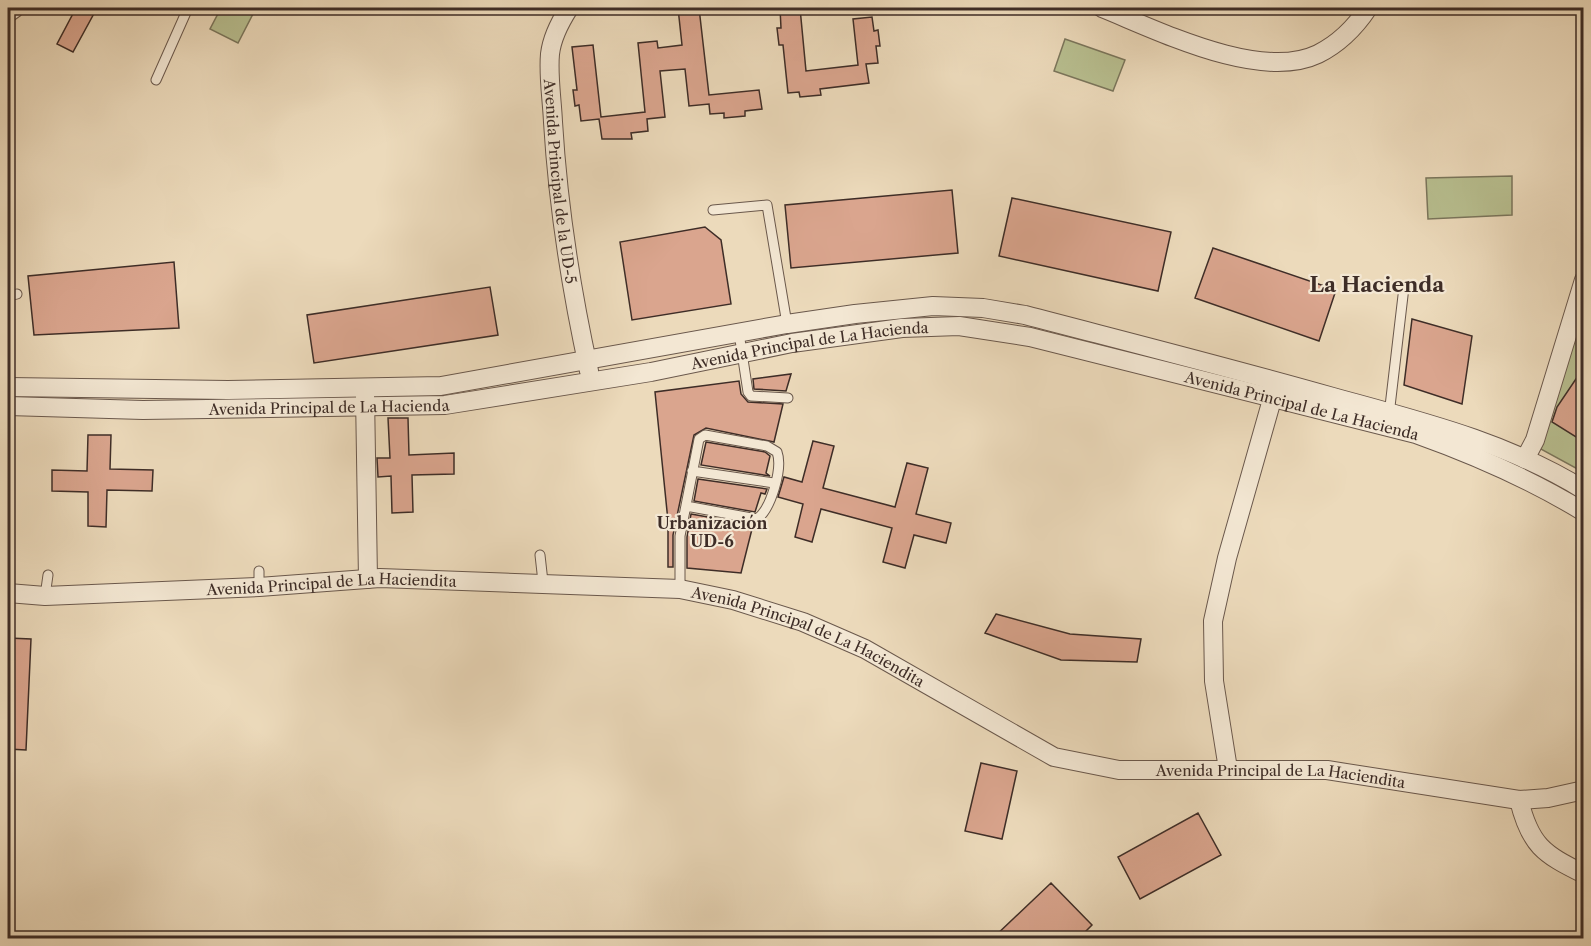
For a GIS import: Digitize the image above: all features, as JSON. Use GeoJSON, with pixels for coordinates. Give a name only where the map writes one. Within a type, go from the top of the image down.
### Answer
{"type":"FeatureCollection","features":[{"type":"Feature","properties":{"kind":"street"},"geometry":{"type":"LineString","coordinates":[[8,13],[15,8]]}},
{"type":"Feature","properties":{"kind":"street","name":"Avenida Principal de la UD-5"},"geometry":{"type":"LineString","coordinates":[[569,8],[558,25],[550,51],[549,74],[557,171],[591,381]]}},
{"type":"Feature","properties":{"kind":"street"},"geometry":{"type":"LineString","coordinates":[[1102,8],[1190,44],[1243,59],[1285,61],[1317,54],[1341,38],[1368,8]]}},
{"type":"Feature","properties":{"kind":"street"},"geometry":{"type":"LineString","coordinates":[[1525,459],[1535,440],[1584,280]]}},
{"type":"Feature","properties":{"kind":"street","name":"Avenida Principal de La Hacienda"},"geometry":{"type":"LineString","coordinates":[[8,387],[309,389],[441,386],[787,324],[933,306],[983,308],[1025,315],[1275,390]]}},
{"type":"Feature","properties":{"kind":"street"},"geometry":{"type":"LineString","coordinates":[[787,324],[792,344]]}},
{"type":"Feature","properties":{"kind":"street","name":"Avenida Principal de La Hacienda"},"geometry":{"type":"LineString","coordinates":[[8,406],[143,410],[445,405],[591,381],[742,352],[902,328],[977,328],[1030,337],[1275,390],[1389,419],[1467,435],[1548,468],[1584,490]]}},
{"type":"Feature","properties":{"kind":"street"},"geometry":{"type":"LineString","coordinates":[[365,388],[368,579]]}},
{"type":"Feature","properties":{"kind":"street"},"geometry":{"type":"LineString","coordinates":[[1228,769],[1214,681],[1214,621],[1227,558],[1275,390]]}},
{"type":"Feature","properties":{"kind":"street","name":"Avenida Principal de La Hacienda"},"geometry":{"type":"LineString","coordinates":[[1389,419],[1538,484],[1584,512]]}},
{"type":"Feature","properties":{"kind":"street","name":"Avenida Principal de La Haciendita"},"geometry":{"type":"LineString","coordinates":[[8,593],[45,596],[259,579],[543,582],[680,589],[733,600],[803,622],[865,649],[1053,763],[1167,772],[1228,769],[1326,770],[1519,800],[1548,798],[1584,790]]}},
{"type":"Feature","properties":{"kind":"street"},"geometry":{"type":"LineString","coordinates":[[1519,800],[1526,828],[1540,847],[1558,862],[1584,874]]}},
{"type":"Feature","properties":{"kind":"lane"},"geometry":{"type":"LineString","coordinates":[[156,80],[188,8]]}},
{"type":"Feature","properties":{"kind":"lane"},"geometry":{"type":"LineString","coordinates":[[713,210],[767,205],[787,324]]}},
{"type":"Feature","properties":{"kind":"lane"},"geometry":{"type":"LineString","coordinates":[[1389,419],[1404,287]]}},
{"type":"Feature","properties":{"kind":"lane"},"geometry":{"type":"LineString","coordinates":[[739,333],[748,392],[751,396],[788,398]]}},
{"type":"Feature","properties":{"kind":"lane"},"geometry":{"type":"LineString","coordinates":[[309,389],[311,408]]}},
{"type":"Feature","properties":{"kind":"lane"},"geometry":{"type":"LineString","coordinates":[[680,589],[680,536],[696,444],[705,435],[772,448],[777,452],[779,464],[767,508],[757,519],[686,506]]}},
{"type":"Feature","properties":{"kind":"lane"},"geometry":{"type":"LineString","coordinates":[[692,471],[774,483]]}},
{"type":"Feature","properties":{"kind":"lane"},"geometry":{"type":"LineString","coordinates":[[540,555],[543,582]]}},
{"type":"Feature","properties":{"kind":"lane"},"geometry":{"type":"LineString","coordinates":[[45,596],[48,575]]}},
{"type":"Feature","properties":{"kind":"green space"},"geometry":{"type":"Polygon","coordinates":[[[221,8],[256,8],[238,43],[210,29],[221,8]]]}},
{"type":"Feature","properties":{"kind":"green space"},"geometry":{"type":"Polygon","coordinates":[[[1065,39],[1125,60],[1113,91],[1054,71],[1065,39]]]}},
{"type":"Feature","properties":{"kind":"green space"},"geometry":{"type":"Polygon","coordinates":[[[1512,176],[1512,215],[1428,219],[1426,178],[1512,176]]]}},
{"type":"Feature","properties":{"kind":"green space"},"geometry":{"type":"Polygon","coordinates":[[[1583,285],[1583,472],[1537,447],[1583,285]]]}},
{"type":"Feature","properties":{"kind":"building"},"geometry":{"type":"Polygon","coordinates":[[[76,8],[97,8],[73,52],[57,44],[76,8]]]}},
{"type":"Feature","properties":{"kind":"building"},"geometry":{"type":"Polygon","coordinates":[[[678,8],[699,8],[709,95],[759,90],[762,109],[745,111],[745,116],[724,118],[724,113],[710,114],[709,104],[689,106],[685,69],[660,71],[665,117],[647,119],[648,131],[631,133],[632,139],[602,139],[599,119],[581,121],[579,105],[575,106],[573,90],[577,90],[572,47],[593,45],[601,117],[645,112],[638,43],[657,41],[658,48],[682,45],[678,8]]]}},
{"type":"Feature","properties":{"kind":"building"},"geometry":{"type":"Polygon","coordinates":[[[780,8],[800,8],[806,71],[858,65],[853,19],[872,17],[874,31],[878,30],[880,46],[876,46],[878,63],[866,64],[869,83],[820,89],[821,95],[800,97],[799,92],[788,93],[783,45],[779,45],[777,28],[781,28],[780,8]]]}},
{"type":"Feature","properties":{"kind":"building"},"geometry":{"type":"Polygon","coordinates":[[[952,190],[958,253],[791,268],[785,205],[952,190]]]}},
{"type":"Feature","properties":{"kind":"building"},"geometry":{"type":"Polygon","coordinates":[[[1012,198],[1171,232],[1158,291],[999,256],[1012,198]]]}},
{"type":"Feature","properties":{"kind":"building"},"geometry":{"type":"Polygon","coordinates":[[[705,227],[721,240],[731,304],[632,320],[620,242],[705,227]]]}},
{"type":"Feature","properties":{"kind":"building"},"geometry":{"type":"Polygon","coordinates":[[[1213,248],[1336,290],[1319,341],[1195,298],[1213,248]]]}},
{"type":"Feature","properties":{"kind":"building"},"geometry":{"type":"Polygon","coordinates":[[[174,262],[179,328],[34,335],[28,276],[174,262]]]}},
{"type":"Feature","properties":{"kind":"building"},"geometry":{"type":"Polygon","coordinates":[[[490,287],[498,335],[314,363],[307,315],[490,287]]]}},
{"type":"Feature","properties":{"kind":"building"},"geometry":{"type":"Polygon","coordinates":[[[1412,319],[1472,336],[1462,404],[1404,385],[1412,319]]]}},
{"type":"Feature","properties":{"kind":"building"},"geometry":{"type":"Polygon","coordinates":[[[1584,367],[1584,442],[1552,422],[1557,407],[1584,367]]]}},
{"type":"Feature","properties":{"kind":"building"},"geometry":{"type":"Polygon","coordinates":[[[791,374],[786,391],[754,389],[753,379],[791,374]]]}},
{"type":"Feature","properties":{"kind":"building"},"geometry":{"type":"Polygon","coordinates":[[[739,381],[741,394],[748,402],[783,404],[774,442],[706,428],[694,435],[673,535],[673,567],[668,567],[668,521],[655,392],[739,381]]]}},
{"type":"Feature","properties":{"kind":"building"},"geometry":{"type":"Polygon","coordinates":[[[388,418],[408,418],[409,455],[454,453],[454,474],[412,475],[413,512],[392,513],[391,476],[378,477],[377,458],[390,458],[388,418]]]}},
{"type":"Feature","properties":{"kind":"building"},"geometry":{"type":"Polygon","coordinates":[[[88,435],[111,435],[110,469],[153,470],[152,491],[107,490],[106,527],[88,526],[88,492],[52,491],[52,470],[87,471],[88,435]]]}},
{"type":"Feature","properties":{"kind":"building"},"geometry":{"type":"Polygon","coordinates":[[[813,441],[834,446],[823,488],[895,507],[907,463],[928,468],[916,514],[951,523],[946,543],[914,535],[905,568],[883,562],[892,528],[821,509],[812,542],[795,537],[803,504],[778,497],[784,477],[802,482],[813,441]]]}},
{"type":"Feature","properties":{"kind":"building"},"geometry":{"type":"Polygon","coordinates":[[[706,442],[765,452],[770,456],[766,473],[770,476],[701,465],[706,442]]]}},
{"type":"Feature","properties":{"kind":"building"},"geometry":{"type":"Polygon","coordinates":[[[698,479],[767,489],[765,494],[761,493],[755,512],[694,501],[698,479]]]}},
{"type":"Feature","properties":{"kind":"building"},"geometry":{"type":"Polygon","coordinates":[[[691,514],[753,525],[741,573],[687,568],[687,537],[691,514]]]}},
{"type":"Feature","properties":{"kind":"building"},"geometry":{"type":"Polygon","coordinates":[[[996,614],[1070,634],[1141,639],[1137,662],[1061,660],[985,633],[996,614]]]}},
{"type":"Feature","properties":{"kind":"building"},"geometry":{"type":"Polygon","coordinates":[[[8,638],[31,639],[26,750],[8,749],[8,638]]]}},
{"type":"Feature","properties":{"kind":"building"},"geometry":{"type":"Polygon","coordinates":[[[981,763],[1017,771],[1002,839],[965,831],[981,763]]]}},
{"type":"Feature","properties":{"kind":"building"},"geometry":{"type":"Polygon","coordinates":[[[1198,813],[1221,855],[1140,899],[1118,857],[1198,813]]]}},
{"type":"Feature","properties":{"kind":"building"},"geometry":{"type":"Polygon","coordinates":[[[1051,883],[1092,925],[1078,939],[992,939],[1051,883]]]}},
{"type":"Feature","properties":{"kind":"district","name":"La Hacienda"},"geometry":{"type":"Point","coordinates":[1377,284]}},
{"type":"Feature","properties":{"kind":"district","name":"Urbanización UD-6"},"geometry":{"type":"Point","coordinates":[712,532]}}]}
